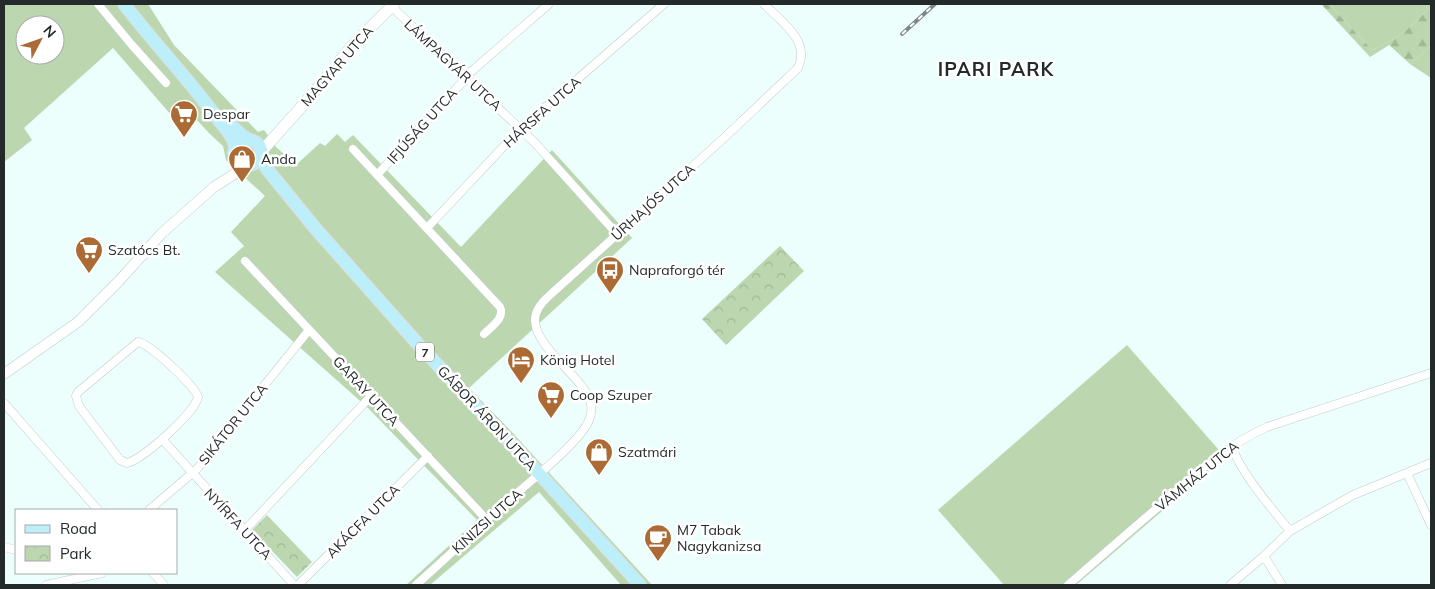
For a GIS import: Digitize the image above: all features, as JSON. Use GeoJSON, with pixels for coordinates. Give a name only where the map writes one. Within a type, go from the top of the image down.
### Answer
{"type":"FeatureCollection","features":[{"type":"Feature","properties":{"kind":"main road","name":"7"},"geometry":{"type":"LineString","coordinates":[[124,4],[156,45],[203,98],[231,135],[239,163],[255,160],[258,144],[249,139],[203,98]]}},
{"type":"Feature","properties":{"kind":"main road","name":"MAGYAR UTCA"},"geometry":{"type":"LineString","coordinates":[[255,160],[353,45],[393,5]]}},
{"type":"Feature","properties":{"kind":"main road","name":"MAGYAR UTCA"},"geometry":{"type":"LineString","coordinates":[[249,139],[260,138],[280,130]]}},
{"type":"Feature","properties":{"kind":"main road"},"geometry":{"type":"LineString","coordinates":[[235,151],[242,140],[249,139]]}},
{"type":"Feature","properties":{"kind":"main road","name":"GÁBOR ÁRON UTCA"},"geometry":{"type":"LineString","coordinates":[[255,160],[267,169],[315,228],[418,344],[640,585]]}},
{"type":"Feature","properties":{"kind":"street"},"geometry":{"type":"LineString","coordinates":[[98,4],[166,83]]}},
{"type":"Feature","properties":{"kind":"street","name":"IFJÚSÁG UTCA"},"geometry":{"type":"LineString","coordinates":[[377,175],[465,77],[549,4]]}},
{"type":"Feature","properties":{"kind":"street","name":"HÁRSFA UTCA"},"geometry":{"type":"LineString","coordinates":[[427,228],[520,129],[664,4]]}},
{"type":"Feature","properties":{"kind":"street","name":"ŰRHAJÓS UTCA"},"geometry":{"type":"LineString","coordinates":[[591,409],[591,404],[584,390],[539,335],[535,320],[540,305],[798,68],[802,54],[798,39],[764,4]]}},
{"type":"Feature","properties":{"kind":"street","name":"LÁMPAGYÁR UTCA"},"geometry":{"type":"LineString","coordinates":[[393,5],[520,129],[617,234]]}},
{"type":"Feature","properties":{"kind":"street"},"geometry":{"type":"LineString","coordinates":[[353,149],[502,309],[502,314],[498,320],[484,334]]}},
{"type":"Feature","properties":{"kind":"street","name":"MAGYAR UTCA"},"geometry":{"type":"LineString","coordinates":[[214,188],[231,167],[235,151]]}},
{"type":"Feature","properties":{"kind":"street","name":"MAGYAR UTCA"},"geometry":{"type":"LineString","coordinates":[[4,374],[78,322],[119,281],[155,240],[214,188],[255,160]]}},
{"type":"Feature","properties":{"kind":"street","name":"GARAY UTCA"},"geometry":{"type":"LineString","coordinates":[[245,261],[487,520]]}},
{"type":"Feature","properties":{"kind":"street","name":"SIKÁTOR UTCA"},"geometry":{"type":"LineString","coordinates":[[150,509],[192,474],[309,330]]}},
{"type":"Feature","properties":{"kind":"street"},"geometry":{"type":"LineString","coordinates":[[138,342],[146,345],[158,355],[198,395],[194,407],[162,440],[134,461],[122,462],[79,406],[76,399],[78,392],[138,342]]}},
{"type":"Feature","properties":{"kind":"street","name":"VÁMHÁZ UTCA"},"geometry":{"type":"LineString","coordinates":[[1068,585],[1194,475],[1232,446],[1267,427],[1431,374]]}},
{"type":"Feature","properties":{"kind":"street"},"geometry":{"type":"LineString","coordinates":[[244,531],[371,396]]}},
{"type":"Feature","properties":{"kind":"street"},"geometry":{"type":"LineString","coordinates":[[4,403],[97,509]]}},
{"type":"Feature","properties":{"kind":"street","name":"KINIZSI UTCA"},"geometry":{"type":"LineString","coordinates":[[416,585],[539,474],[580,434],[588,421],[591,409]]}},
{"type":"Feature","properties":{"kind":"street","name":"NYÍRFA UTCA"},"geometry":{"type":"LineString","coordinates":[[162,440],[244,531],[296,585]]}},
{"type":"Feature","properties":{"kind":"street"},"geometry":{"type":"LineString","coordinates":[[1232,446],[1234,456],[1290,531]]}},
{"type":"Feature","properties":{"kind":"street","name":"AKÁCFA UTCA"},"geometry":{"type":"LineString","coordinates":[[296,585],[428,456]]}},
{"type":"Feature","properties":{"kind":"street"},"geometry":{"type":"LineString","coordinates":[[1230,585],[1290,531],[1353,495],[1431,463]]}},
{"type":"Feature","properties":{"kind":"street"},"geometry":{"type":"LineString","coordinates":[[1407,473],[1431,526]]}},
{"type":"Feature","properties":{"kind":"street"},"geometry":{"type":"LineString","coordinates":[[1264,556],[1282,585]]}},
{"type":"Feature","properties":{"kind":"street"},"geometry":{"type":"LineString","coordinates":[[46,585],[97,574]]}},
{"type":"Feature","properties":{"kind":"street"},"geometry":{"type":"LineString","coordinates":[[154,574],[164,585]]}},
{"type":"Feature","properties":{"kind":"green space"},"geometry":{"type":"Polygon","coordinates":[[[4,4],[148,4],[174,45],[258,132],[264,130],[276,147],[296,165],[320,143],[325,146],[337,134],[345,142],[353,135],[461,247],[552,150],[632,238],[469,388],[652,585],[621,585],[539,492],[430,585],[406,585],[477,520],[367,407],[215,272],[244,246],[231,232],[265,196],[226,160],[223,146],[183,105],[172,116],[113,48],[24,128],[32,140],[4,162],[4,4]]]}},
{"type":"Feature","properties":{"kind":"green space"},"geometry":{"type":"Polygon","coordinates":[[[1321,4],[1329,4],[1372,50],[1389,42],[1404,31],[1419,19],[1431,5],[1431,46],[1410,64],[1389,45],[1370,57],[1321,4]]]}},
{"type":"Feature","properties":{"kind":"green space"},"geometry":{"type":"Polygon","coordinates":[[[1329,4],[1431,5],[1419,19],[1404,31],[1389,42],[1372,50],[1329,4]]]}},
{"type":"Feature","properties":{"kind":"green space"},"geometry":{"type":"Polygon","coordinates":[[[1431,46],[1431,78],[1410,64],[1431,46]]]}},
{"type":"Feature","properties":{"kind":"green space"},"geometry":{"type":"Polygon","coordinates":[[[780,246],[804,271],[726,345],[702,319],[780,246]]]}},
{"type":"Feature","properties":{"kind":"green space"},"geometry":{"type":"Polygon","coordinates":[[[1127,345],[1225,457],[1076,585],[1004,585],[938,510],[1127,345]]]}},
{"type":"Feature","properties":{"kind":"green space"},"geometry":{"type":"Polygon","coordinates":[[[267,515],[312,562],[297,577],[252,530],[267,515]]]}},
{"type":"Feature","properties":{"kind":"railway"},"geometry":{"type":"LineString","coordinates":[[902,34],[935,4]]}},
{"type":"Feature","properties":{"kind":"place","name":"Despar"},"geometry":{"type":"Point","coordinates":[184,138]}},
{"type":"Feature","properties":{"kind":"place","name":"Anda"},"geometry":{"type":"Point","coordinates":[242,183]}},
{"type":"Feature","properties":{"kind":"place","name":"Szatócs Bt."},"geometry":{"type":"Point","coordinates":[89,274]}},
{"type":"Feature","properties":{"kind":"place","name":"Napraforgó tér"},"geometry":{"type":"Point","coordinates":[610,294]}},
{"type":"Feature","properties":{"kind":"place","name":"König Hotel"},"geometry":{"type":"Point","coordinates":[521,384]}},
{"type":"Feature","properties":{"kind":"place","name":"Coop Szuper"},"geometry":{"type":"Point","coordinates":[551,419]}},
{"type":"Feature","properties":{"kind":"place","name":"Szatmári"},"geometry":{"type":"Point","coordinates":[599,476]}},
{"type":"Feature","properties":{"kind":"place","name":"M7 Tabak Nagykanizsa"},"geometry":{"type":"Point","coordinates":[658,562]}},
{"type":"Feature","properties":{"kind":"district","name":"IPARI PARK"},"geometry":{"type":"Point","coordinates":[996,69]}}]}
